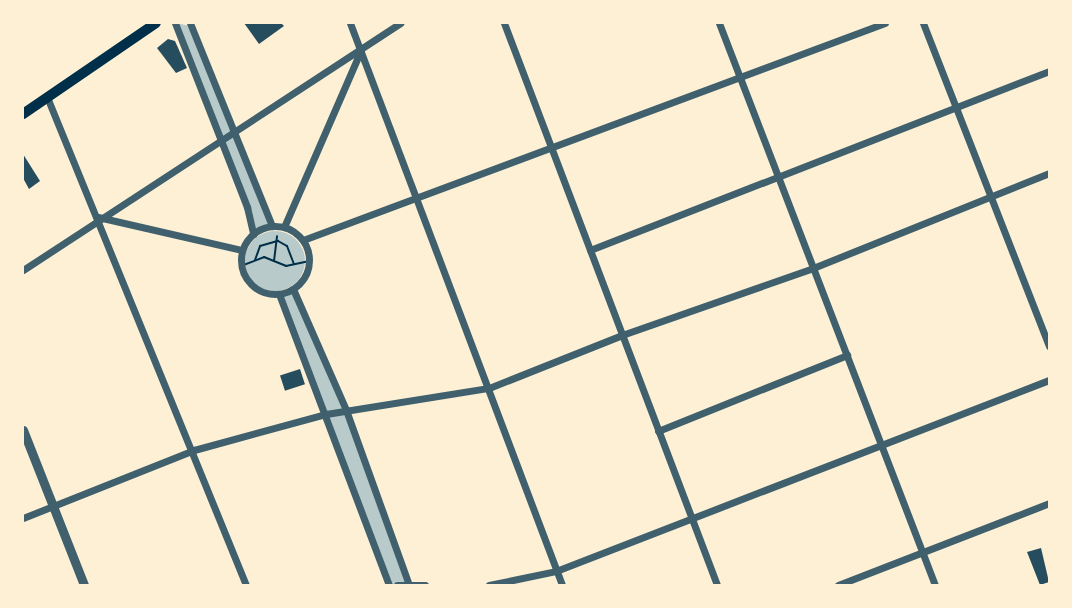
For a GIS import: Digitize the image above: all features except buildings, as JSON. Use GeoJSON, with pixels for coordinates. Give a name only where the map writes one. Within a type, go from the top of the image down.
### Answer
{"type":"FeatureCollection","features":[{"type":"Feature","properties":{"kind":"main road"},"geometry":{"type":"LineString","coordinates":[[23,114],[142,27],[156,23]]}},
{"type":"Feature","properties":{"kind":"street"},"geometry":{"type":"LineString","coordinates":[[175,23],[220,138],[253,234]]}},
{"type":"Feature","properties":{"kind":"street"},"geometry":{"type":"LineString","coordinates":[[190,23],[272,226]]}},
{"type":"Feature","properties":{"kind":"street"},"geometry":{"type":"LineString","coordinates":[[350,23],[420,200],[562,585]]}},
{"type":"Feature","properties":{"kind":"street"},"geometry":{"type":"LineString","coordinates":[[23,270],[98,217],[400,23]]}},
{"type":"Feature","properties":{"kind":"street"},"geometry":{"type":"LineString","coordinates":[[504,23],[717,585]]}},
{"type":"Feature","properties":{"kind":"street"},"geometry":{"type":"LineString","coordinates":[[719,23],[935,585]]}},
{"type":"Feature","properties":{"kind":"street"},"geometry":{"type":"LineString","coordinates":[[303,240],[420,200],[885,23]]}},
{"type":"Feature","properties":{"kind":"street"},"geometry":{"type":"LineString","coordinates":[[923,23],[958,106],[1049,346]]}},
{"type":"Feature","properties":{"kind":"street"},"geometry":{"type":"LineString","coordinates":[[284,227],[361,49]]}},
{"type":"Feature","properties":{"kind":"street"},"geometry":{"type":"LineString","coordinates":[[590,250],[1049,71]]}},
{"type":"Feature","properties":{"kind":"street"},"geometry":{"type":"LineString","coordinates":[[47,97],[194,450],[246,585]]}},
{"type":"Feature","properties":{"kind":"street"},"geometry":{"type":"LineString","coordinates":[[23,518],[194,450],[326,414],[489,388],[622,335],[813,268],[1049,173]]}},
{"type":"Feature","properties":{"kind":"street"},"geometry":{"type":"LineString","coordinates":[[98,217],[242,250]]}},
{"type":"Feature","properties":{"kind":"street"},"geometry":{"type":"LineString","coordinates":[[272,226],[284,227],[303,240],[309,261],[302,282],[279,294],[258,290],[241,266],[242,250],[253,234],[272,226]]}},
{"type":"Feature","properties":{"kind":"street"},"geometry":{"type":"LineString","coordinates":[[293,289],[346,410],[408,582]]}},
{"type":"Feature","properties":{"kind":"street"},"geometry":{"type":"LineString","coordinates":[[279,294],[389,585]]}},
{"type":"Feature","properties":{"kind":"street"},"geometry":{"type":"LineString","coordinates":[[659,431],[847,355]]}},
{"type":"Feature","properties":{"kind":"street"},"geometry":{"type":"LineString","coordinates":[[489,585],[556,570],[690,515],[1049,380]]}},
{"type":"Feature","properties":{"kind":"street"},"geometry":{"type":"LineString","coordinates":[[23,430],[84,585]]}},
{"type":"Feature","properties":{"kind":"street"},"geometry":{"type":"LineString","coordinates":[[838,585],[1049,503]]}},
{"type":"Feature","properties":{"kind":"street"},"geometry":{"type":"LineString","coordinates":[[397,585],[408,582],[425,585]]}},
{"type":"Feature","properties":{"kind":"path"},"geometry":{"type":"LineString","coordinates":[[272,226],[278,241],[291,252],[294,265]]}},
{"type":"Feature","properties":{"kind":"path"},"geometry":{"type":"LineString","coordinates":[[255,260],[260,246],[278,241]]}},
{"type":"Feature","properties":{"kind":"path"},"geometry":{"type":"LineString","coordinates":[[274,261],[278,241]]}},
{"type":"Feature","properties":{"kind":"path"},"geometry":{"type":"LineString","coordinates":[[241,266],[264,257],[294,265],[309,261]]}},
{"type":"Feature","properties":{"kind":"shaded area"},"geometry":{"type":"Polygon","coordinates":[[[176,23],[190,26],[272,226],[253,234],[176,23]]]}},
{"type":"Feature","properties":{"kind":"shaded area"},"geometry":{"type":"Polygon","coordinates":[[[275,231],[292,236],[300,244],[305,261],[300,278],[292,286],[275,291],[258,286],[250,278],[245,261],[250,244],[258,236],[275,231]]]}},
{"type":"Feature","properties":{"kind":"shaded area"},"geometry":{"type":"Polygon","coordinates":[[[293,289],[346,410],[408,582],[389,585],[279,294],[293,289]]]}}]}
